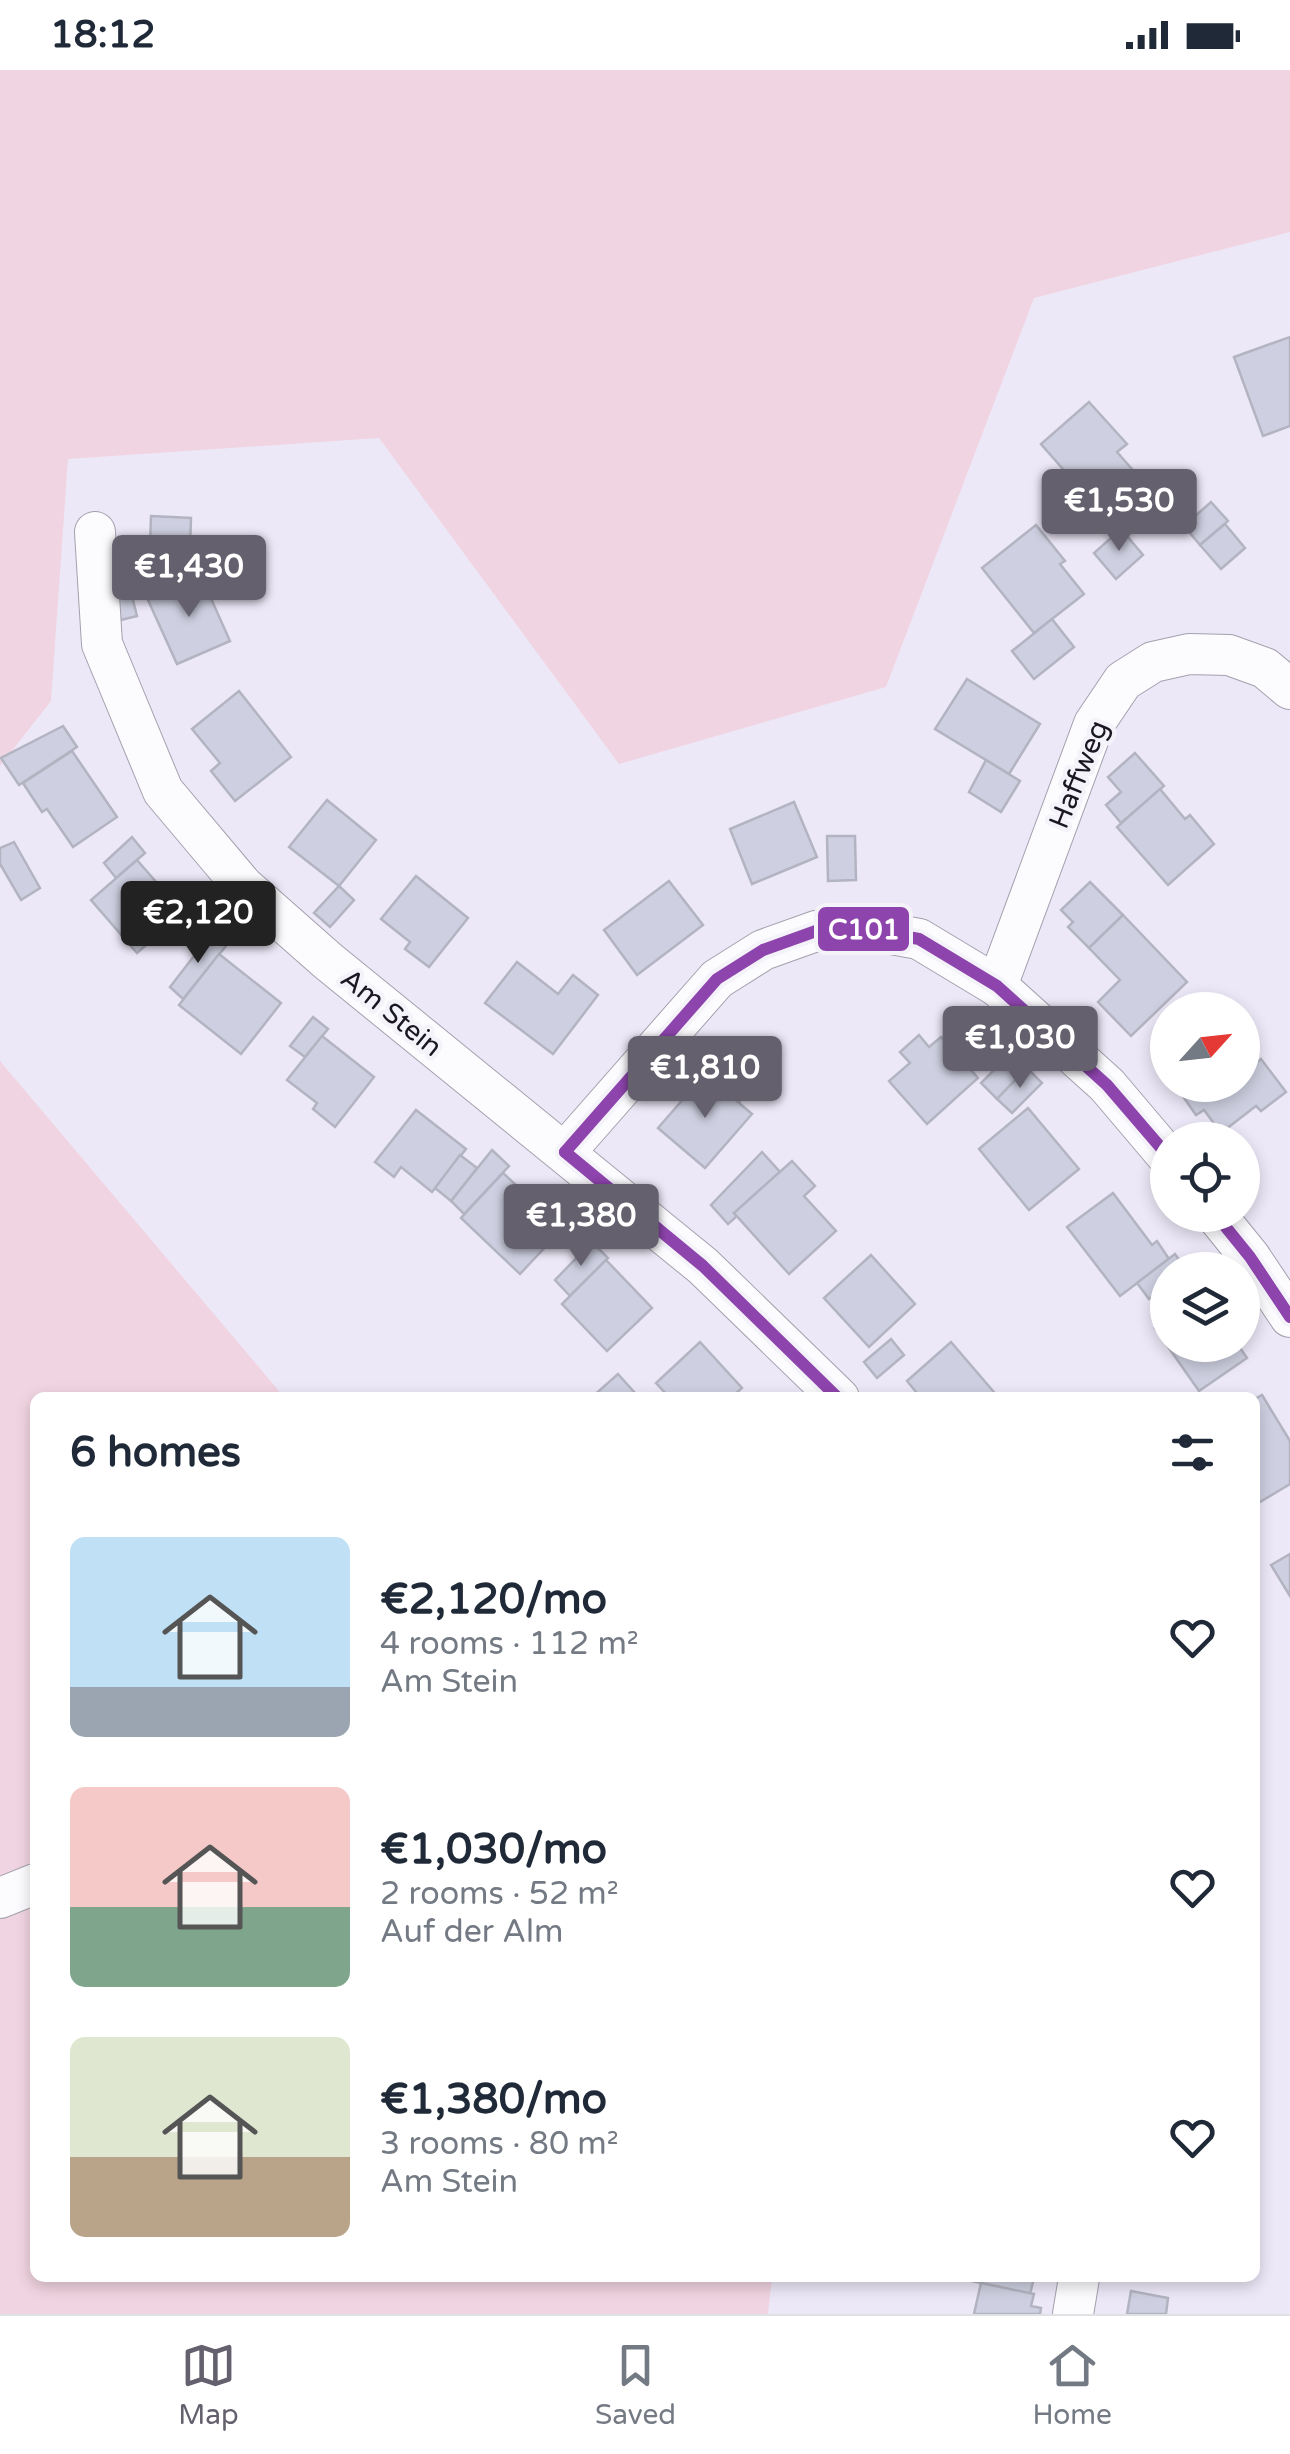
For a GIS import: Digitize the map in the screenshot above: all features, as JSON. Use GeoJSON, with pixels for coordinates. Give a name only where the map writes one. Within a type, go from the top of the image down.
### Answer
{"type":"FeatureCollection","features":[{"type":"Feature","properties":{"kind":"street","name":"Am Stein"},"geometry":{"type":"LineString","coordinates":[[95,532],[102,644],[163,791],[243,886],[328,960],[704,1266],[833,1392]]}},
{"type":"Feature","properties":{"kind":"street","name":"Haffweg"},"geometry":{"type":"LineString","coordinates":[[997,986],[1094,724],[1123,682],[1153,662],[1189,654],[1229,655],[1265,668],[1290,688]]}},
{"type":"Feature","properties":{"kind":"street"},"geometry":{"type":"LineString","coordinates":[[566,1152],[717,979],[763,950],[816,931],[864,929],[919,939],[997,986],[1107,1084],[1150,1136]]}},
{"type":"Feature","properties":{"kind":"street"},"geometry":{"type":"LineString","coordinates":[[1230,1232],[1290,1317]]}},
{"type":"Feature","properties":{"kind":"street"},"geometry":{"type":"LineString","coordinates":[[0,1898],[30,1886]]}},
{"type":"Feature","properties":{"kind":"street"},"geometry":{"type":"LineString","coordinates":[[1073,2314],[1078,2282]]}},
{"type":"Feature","properties":{"kind":"shaded area"},"geometry":{"type":"Polygon","coordinates":[[[0,70],[1290,70],[1290,232],[1034,298],[886,687],[619,764],[379,438],[68,459],[51,701],[0,766],[0,70]]]}},
{"type":"Feature","properties":{"kind":"shaded area"},"geometry":{"type":"Polygon","coordinates":[[[0,1061],[280,1392],[30,1392],[30,2282],[772,2282],[768,2314],[0,2314],[0,1061]]]}},
{"type":"Feature","properties":{"kind":"building"},"geometry":{"type":"Polygon","coordinates":[[[1290,337],[1290,426],[1263,436],[1234,357],[1290,337]]]}},
{"type":"Feature","properties":{"kind":"building"},"geometry":{"type":"Polygon","coordinates":[[[1089,402],[1127,444],[1117,452],[1151,491],[1112,525],[1041,444],[1089,402]]]}},
{"type":"Feature","properties":{"kind":"building"},"geometry":{"type":"Polygon","coordinates":[[[1211,502],[1228,521],[1200,545],[1184,526],[1211,502]]]}},
{"type":"Feature","properties":{"kind":"building"},"geometry":{"type":"Polygon","coordinates":[[[151,516],[191,518],[190,548],[150,547],[151,516]]]}},
{"type":"Feature","properties":{"kind":"building"},"geometry":{"type":"Polygon","coordinates":[[[1225,524],[1245,548],[1221,569],[1200,545],[1225,524]]]}},
{"type":"Feature","properties":{"kind":"building"},"geometry":{"type":"Polygon","coordinates":[[[1036,525],[1065,561],[1060,564],[1084,594],[1034,633],[982,568],[1036,525]]]}},
{"type":"Feature","properties":{"kind":"building"},"geometry":{"type":"Polygon","coordinates":[[[1121,529],[1143,555],[1116,579],[1094,553],[1121,529]]]}},
{"type":"Feature","properties":{"kind":"building"},"geometry":{"type":"Polygon","coordinates":[[[201,576],[230,641],[177,664],[148,600],[201,576]]]}},
{"type":"Feature","properties":{"kind":"building"},"geometry":{"type":"Polygon","coordinates":[[[129,584],[137,616],[121,620],[113,589],[129,584]]]}},
{"type":"Feature","properties":{"kind":"building"},"geometry":{"type":"Polygon","coordinates":[[[1052,619],[1074,647],[1034,679],[1012,651],[1052,619]]]}},
{"type":"Feature","properties":{"kind":"building"},"geometry":{"type":"Polygon","coordinates":[[[967,679],[1040,724],[1009,774],[935,729],[967,679]]]}},
{"type":"Feature","properties":{"kind":"building"},"geometry":{"type":"Polygon","coordinates":[[[239,691],[291,757],[235,801],[211,771],[220,763],[192,729],[239,691]]]}},
{"type":"Feature","properties":{"kind":"building"},"geometry":{"type":"Polygon","coordinates":[[[63,726],[77,747],[19,785],[1,758],[63,726]]]}},
{"type":"Feature","properties":{"kind":"building"},"geometry":{"type":"Polygon","coordinates":[[[72,751],[117,817],[73,847],[23,783],[72,751]]]}},
{"type":"Feature","properties":{"kind":"building"},"geometry":{"type":"Polygon","coordinates":[[[1135,753],[1164,786],[1121,823],[1106,805],[1121,792],[1108,777],[1135,753]]]}},
{"type":"Feature","properties":{"kind":"building"},"geometry":{"type":"Polygon","coordinates":[[[986,760],[1020,781],[1001,812],[969,792],[986,760]]]}},
{"type":"Feature","properties":{"kind":"building"},"geometry":{"type":"Polygon","coordinates":[[[1160,789],[1185,819],[1190,815],[1214,844],[1168,885],[1117,827],[1160,789]]]}},
{"type":"Feature","properties":{"kind":"building"},"geometry":{"type":"Polygon","coordinates":[[[327,800],[376,840],[339,886],[289,847],[327,800]]]}},
{"type":"Feature","properties":{"kind":"building"},"geometry":{"type":"Polygon","coordinates":[[[794,802],[817,857],[752,884],[730,829],[794,802]]]}},
{"type":"Feature","properties":{"kind":"building"},"geometry":{"type":"Polygon","coordinates":[[[827,836],[855,836],[856,880],[828,881],[827,836]]]}},
{"type":"Feature","properties":{"kind":"building"},"geometry":{"type":"Polygon","coordinates":[[[132,837],[145,853],[116,878],[104,863],[132,837]]]}},
{"type":"Feature","properties":{"kind":"building"},"geometry":{"type":"Polygon","coordinates":[[[14,842],[40,888],[21,900],[0,864],[0,848],[14,842]]]}},
{"type":"Feature","properties":{"kind":"building"},"geometry":{"type":"Polygon","coordinates":[[[137,860],[183,913],[137,953],[91,900],[137,860]]]}},
{"type":"Feature","properties":{"kind":"building"},"geometry":{"type":"Polygon","coordinates":[[[416,876],[468,918],[429,967],[405,949],[410,942],[381,919],[416,876]]]}},
{"type":"Feature","properties":{"kind":"building"},"geometry":{"type":"Polygon","coordinates":[[[669,881],[703,925],[637,975],[604,930],[669,881]]]}},
{"type":"Feature","properties":{"kind":"building"},"geometry":{"type":"Polygon","coordinates":[[[1090,882],[1123,915],[1089,948],[1068,927],[1073,922],[1061,910],[1090,882]]]}},
{"type":"Feature","properties":{"kind":"building"},"geometry":{"type":"Polygon","coordinates":[[[339,886],[354,900],[330,927],[314,913],[339,886]]]}},
{"type":"Feature","properties":{"kind":"building"},"geometry":{"type":"Polygon","coordinates":[[[209,900],[221,913],[196,937],[185,924],[209,900]]]}},
{"type":"Feature","properties":{"kind":"building"},"geometry":{"type":"Polygon","coordinates":[[[1123,915],[1187,982],[1177,992],[1150,992],[1150,1018],[1131,1036],[1098,1002],[1120,980],[1089,948],[1123,915]]]}},
{"type":"Feature","properties":{"kind":"building"},"geometry":{"type":"Polygon","coordinates":[[[211,934],[226,946],[183,999],[170,987],[211,934]]]}},
{"type":"Feature","properties":{"kind":"building"},"geometry":{"type":"Polygon","coordinates":[[[219,954],[281,1003],[241,1054],[179,1005],[219,954]]]}},
{"type":"Feature","properties":{"kind":"building"},"geometry":{"type":"Polygon","coordinates":[[[517,962],[558,994],[573,975],[598,995],[553,1054],[485,1003],[517,962]]]}},
{"type":"Feature","properties":{"kind":"building"},"geometry":{"type":"Polygon","coordinates":[[[313,1017],[328,1029],[305,1057],[290,1046],[313,1017]]]}},
{"type":"Feature","properties":{"kind":"building"},"geometry":{"type":"Polygon","coordinates":[[[919,1035],[929,1047],[941,1037],[978,1078],[927,1124],[889,1081],[910,1063],[900,1052],[919,1035]]]}},
{"type":"Feature","properties":{"kind":"building"},"geometry":{"type":"Polygon","coordinates":[[[322,1036],[374,1077],[335,1127],[313,1109],[317,1103],[287,1080],[322,1036]]]}},
{"type":"Feature","properties":{"kind":"building"},"geometry":{"type":"Polygon","coordinates":[[[1012,1052],[1027,1068],[997,1099],[981,1083],[1012,1052]]]}},
{"type":"Feature","properties":{"kind":"building"},"geometry":{"type":"Polygon","coordinates":[[[712,1054],[751,1088],[738,1103],[699,1069],[712,1054]]]}},
{"type":"Feature","properties":{"kind":"building"},"geometry":{"type":"Polygon","coordinates":[[[1261,1059],[1286,1092],[1261,1111],[1256,1106],[1235,1122],[1213,1122],[1204,1110],[1196,1115],[1187,1102],[1260,1102],[1261,1059]]]}},
{"type":"Feature","properties":{"kind":"building"},"geometry":{"type":"Polygon","coordinates":[[[1027,1068],[1042,1083],[1012,1113],[997,1099],[1027,1068]]]}},
{"type":"Feature","properties":{"kind":"building"},"geometry":{"type":"Polygon","coordinates":[[[705,1074],[752,1114],[705,1168],[658,1128],[705,1074]]]}},
{"type":"Feature","properties":{"kind":"building"},"geometry":{"type":"Polygon","coordinates":[[[1028,1108],[1079,1169],[1029,1210],[979,1149],[1028,1108]]]}},
{"type":"Feature","properties":{"kind":"building"},"geometry":{"type":"Polygon","coordinates":[[[416,1110],[466,1149],[432,1192],[401,1167],[394,1177],[375,1162],[416,1110]]]}},
{"type":"Feature","properties":{"kind":"building"},"geometry":{"type":"Polygon","coordinates":[[[492,1150],[509,1166],[464,1214],[451,1201],[492,1150]]]}},
{"type":"Feature","properties":{"kind":"building"},"geometry":{"type":"Polygon","coordinates":[[[762,1152],[780,1172],[734,1213],[737,1216],[728,1224],[711,1205],[762,1152]]]}},
{"type":"Feature","properties":{"kind":"building"},"geometry":{"type":"Polygon","coordinates":[[[460,1155],[477,1168],[451,1201],[435,1188],[460,1155]]]}},
{"type":"Feature","properties":{"kind":"building"},"geometry":{"type":"Polygon","coordinates":[[[792,1161],[815,1186],[804,1196],[836,1231],[789,1274],[734,1213],[792,1161]]]}},
{"type":"Feature","properties":{"kind":"building"},"geometry":{"type":"Polygon","coordinates":[[[503,1173],[563,1228],[520,1274],[461,1218],[503,1173]]]}},
{"type":"Feature","properties":{"kind":"building"},"geometry":{"type":"Polygon","coordinates":[[[1113,1193],[1152,1245],[1157,1241],[1164,1252],[1150,1252],[1150,1273],[1120,1296],[1067,1227],[1113,1193]]]}},
{"type":"Feature","properties":{"kind":"building"},"geometry":{"type":"Polygon","coordinates":[[[592,1242],[608,1258],[570,1296],[555,1280],[592,1242]]]}},
{"type":"Feature","properties":{"kind":"building"},"geometry":{"type":"Polygon","coordinates":[[[871,1255],[915,1304],[869,1347],[824,1298],[871,1255]]]}},
{"type":"Feature","properties":{"kind":"building"},"geometry":{"type":"Polygon","coordinates":[[[606,1260],[652,1308],[607,1351],[562,1304],[606,1260]]]}},
{"type":"Feature","properties":{"kind":"building"},"geometry":{"type":"Polygon","coordinates":[[[1150,1273],[1150,1298],[1149,1299],[1137,1283],[1150,1273]]]}},
{"type":"Feature","properties":{"kind":"building"},"geometry":{"type":"Polygon","coordinates":[[[891,1339],[904,1355],[877,1378],[864,1362],[891,1339]]]}},
{"type":"Feature","properties":{"kind":"building"},"geometry":{"type":"Polygon","coordinates":[[[700,1342],[742,1388],[738,1392],[664,1392],[656,1383],[700,1342]]]}},
{"type":"Feature","properties":{"kind":"building"},"geometry":{"type":"Polygon","coordinates":[[[951,1342],[994,1392],[916,1392],[907,1381],[951,1342]]]}},
{"type":"Feature","properties":{"kind":"building"},"geometry":{"type":"Polygon","coordinates":[[[1179,1362],[1241,1362],[1199,1391],[1179,1362]]]}},
{"type":"Feature","properties":{"kind":"building"},"geometry":{"type":"Polygon","coordinates":[[[618,1374],[634,1392],[598,1392],[618,1374]]]}},
{"type":"Feature","properties":{"kind":"building"},"geometry":{"type":"Polygon","coordinates":[[[1260,1396],[1290,1441],[1290,1484],[1260,1502],[1260,1396]]]}},
{"type":"Feature","properties":{"kind":"building"},"geometry":{"type":"Polygon","coordinates":[[[1290,1554],[1290,1596],[1271,1565],[1290,1554]]]}},
{"type":"Feature","properties":{"kind":"building"},"geometry":{"type":"Polygon","coordinates":[[[976,2282],[1033,2282],[1030,2294],[976,2282]]]}},
{"type":"Feature","properties":{"kind":"building"},"geometry":{"type":"Polygon","coordinates":[[[981,2283],[1034,2294],[1031,2306],[1041,2308],[1040,2314],[974,2314],[981,2283]]]}},
{"type":"Feature","properties":{"kind":"building"},"geometry":{"type":"Polygon","coordinates":[[[1131,2291],[1168,2298],[1166,2314],[1127,2314],[1131,2291]]]}},
{"type":"Feature","properties":{"kind":"transit line","name":"C101"},"geometry":{"type":"LineString","coordinates":[[565,1152],[717,979],[763,950],[816,931],[864,929],[919,939],[997,986],[1107,1085],[1150,1135]]}},
{"type":"Feature","properties":{"kind":"transit line","name":"C101"},"geometry":{"type":"LineString","coordinates":[[565,1152],[703,1266],[832,1392]]}},
{"type":"Feature","properties":{"kind":"transit line","name":"C101"},"geometry":{"type":"LineString","coordinates":[[1230,1232],[1290,1317]]}}]}
